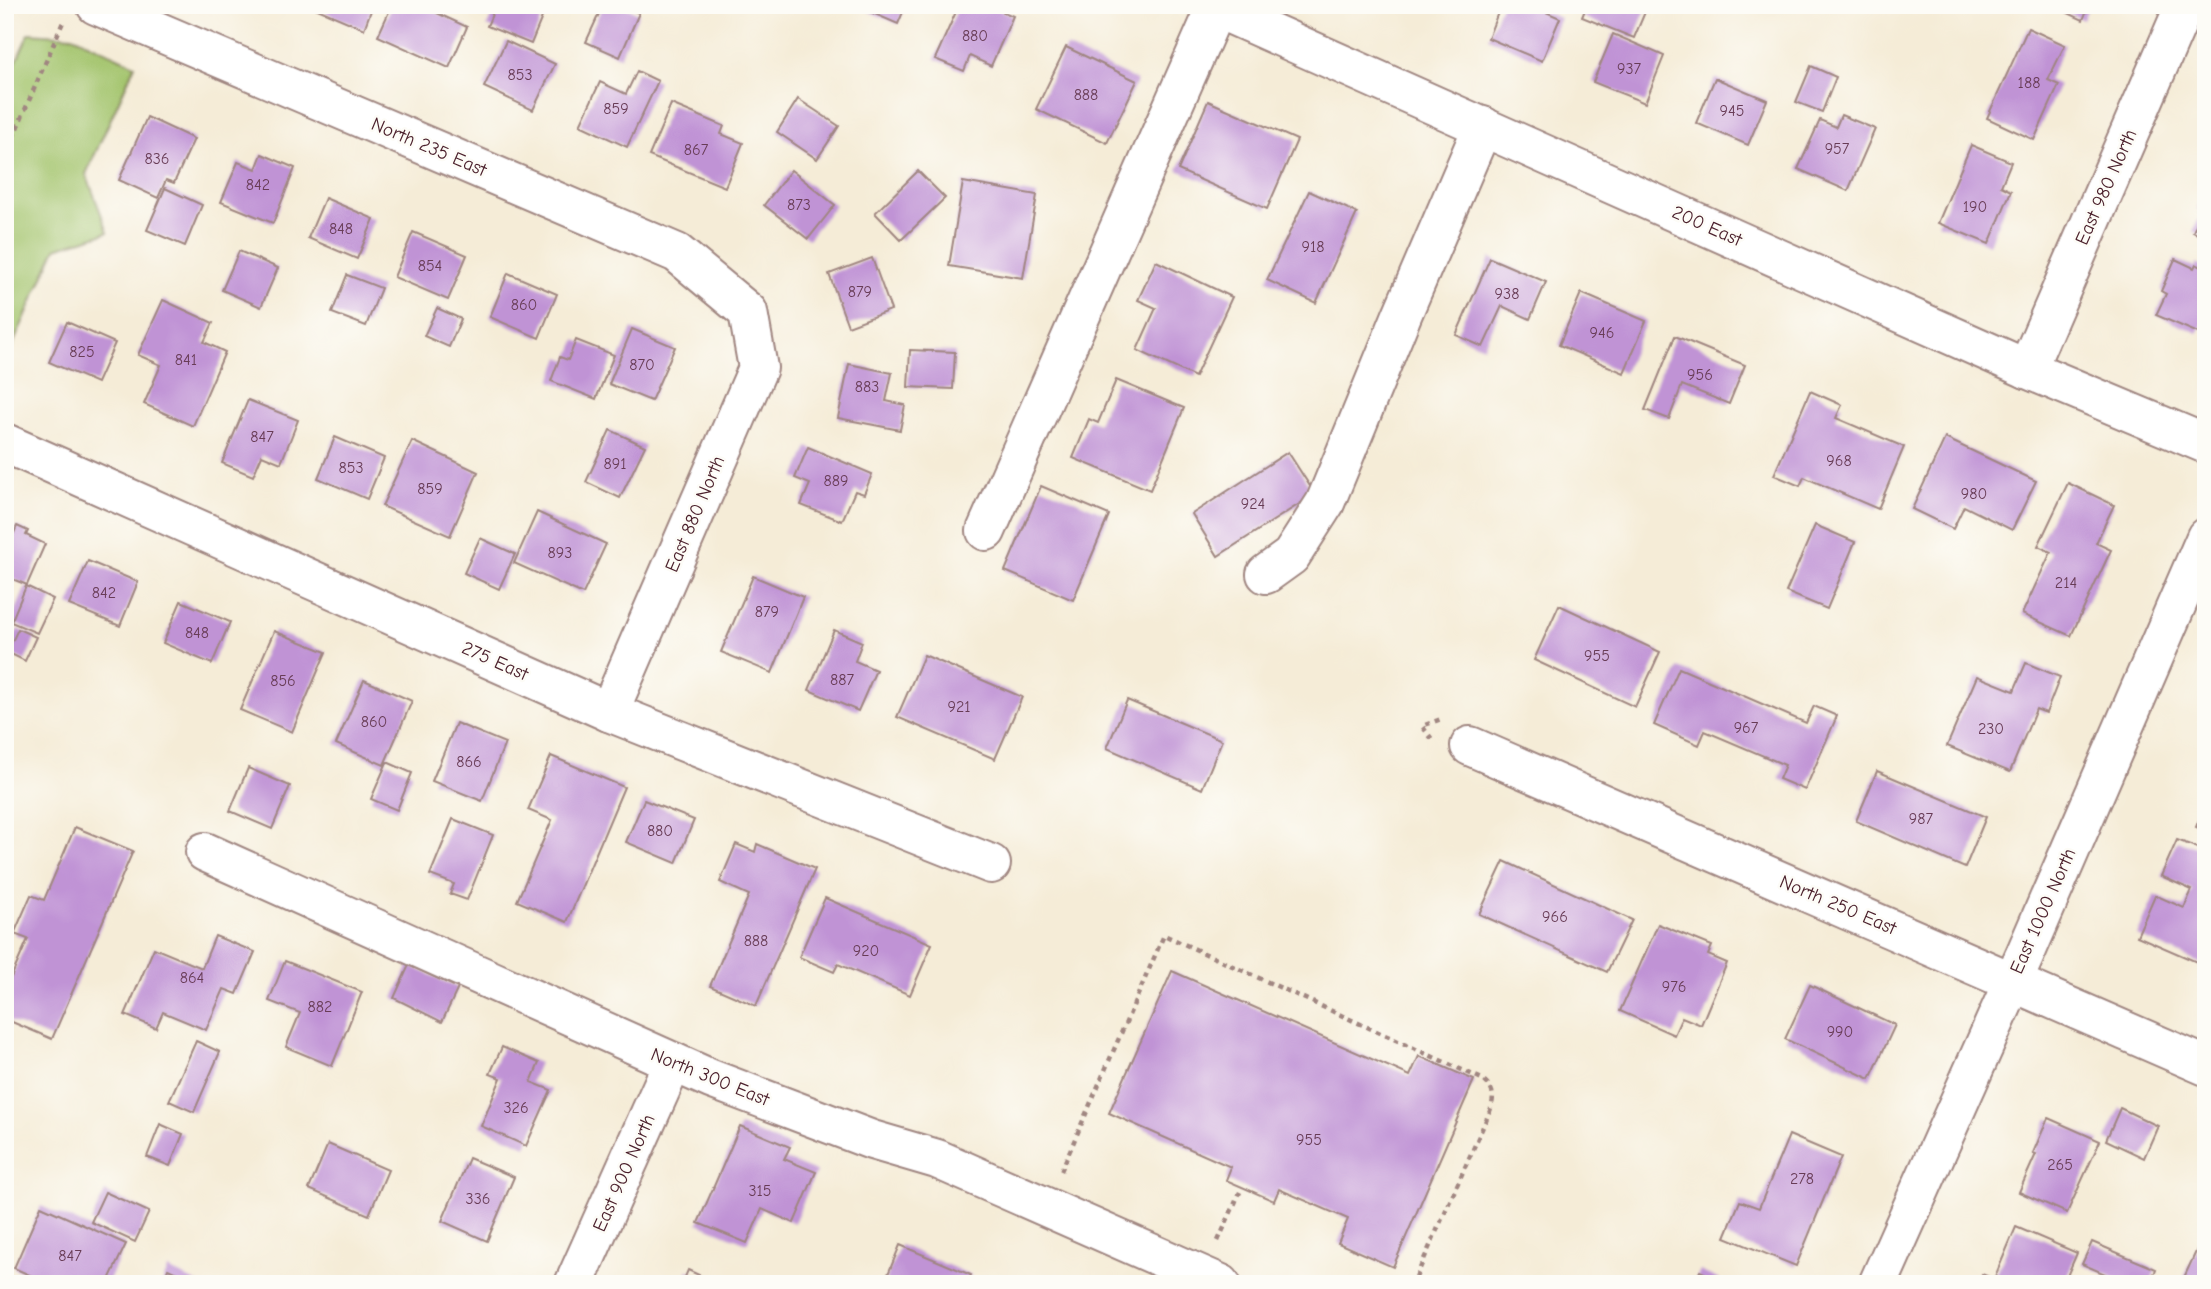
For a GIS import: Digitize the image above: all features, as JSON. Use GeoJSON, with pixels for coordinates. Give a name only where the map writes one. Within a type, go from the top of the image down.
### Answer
{"type":"FeatureCollection","features":[{"type":"Feature","properties":{"kind":"street","name":"North 235 East"},"geometry":{"type":"LineString","coordinates":[[96,5],[677,253],[748,312]]}},
{"type":"Feature","properties":{"kind":"street","name":"East 980 North"},"geometry":{"type":"LineString","coordinates":[[2027,369],[2186,5]]}},
{"type":"Feature","properties":{"kind":"street","name":"200 East"},"geometry":{"type":"LineString","coordinates":[[1213,7],[1261,15],[1483,126],[2027,369],[2206,444]]}},
{"type":"Feature","properties":{"kind":"street"},"geometry":{"type":"LineString","coordinates":[[986,531],[1213,7]]}},
{"type":"Feature","properties":{"kind":"street"},"geometry":{"type":"LineString","coordinates":[[1266,574],[1290,556],[1325,503],[1483,126]]}},
{"type":"Feature","properties":{"kind":"street","name":"East 880 North"},"geometry":{"type":"LineString","coordinates":[[609,712],[758,368],[748,312]]}},
{"type":"Feature","properties":{"kind":"street","name":"275 East"},"geometry":{"type":"LineString","coordinates":[[5,443],[609,712],[991,864]]}},
{"type":"Feature","properties":{"kind":"street","name":"East 1000 North"},"geometry":{"type":"LineString","coordinates":[[1878,1284],[2206,537]]}},
{"type":"Feature","properties":{"kind":"street","name":"North 250 East"},"geometry":{"type":"LineString","coordinates":[[1470,746],[2206,1066]]}},
{"type":"Feature","properties":{"kind":"street","name":"North 300 East"},"geometry":{"type":"LineString","coordinates":[[205,852],[673,1062],[872,1140],[937,1158],[1222,1284]]}},
{"type":"Feature","properties":{"kind":"street","name":"East 900 North"},"geometry":{"type":"LineString","coordinates":[[574,1284],[673,1062]]}},
{"type":"Feature","properties":{"kind":"path"},"geometry":{"type":"LineString","coordinates":[[5,156],[61,26]]}},
{"type":"Feature","properties":{"kind":"path"},"geometry":{"type":"LineString","coordinates":[[1061,1172],[1164,935],[1482,1079],[1490,1086],[1494,1099],[1490,1111],[1413,1284]]}},
{"type":"Feature","properties":{"kind":"path"},"geometry":{"type":"LineString","coordinates":[[1218,1241],[1240,1192]]}},
{"type":"Feature","properties":{"kind":"green space"},"geometry":{"type":"Polygon","coordinates":[[[29,33],[73,36],[135,65],[86,174],[108,232],[56,248],[5,362],[5,86],[29,33]]]}},
{"type":"Feature","properties":{"kind":"building"},"geometry":{"type":"Polygon","coordinates":[[[316,5],[373,5],[364,29],[315,8],[316,5]]]}},
{"type":"Feature","properties":{"kind":"building"},"geometry":{"type":"Polygon","coordinates":[[[392,5],[420,5],[467,27],[449,68],[378,36],[392,5]]]}},
{"type":"Feature","properties":{"kind":"building"},"geometry":{"type":"Polygon","coordinates":[[[496,5],[547,5],[531,44],[487,26],[496,5]]]}},
{"type":"Feature","properties":{"kind":"building"},"geometry":{"type":"Polygon","coordinates":[[[603,5],[620,5],[639,13],[620,57],[586,42],[603,5]]]}},
{"type":"Feature","properties":{"kind":"building"},"geometry":{"type":"Polygon","coordinates":[[[854,5],[906,5],[898,24],[854,5]]]}},
{"type":"Feature","properties":{"kind":"building"},"geometry":{"type":"Polygon","coordinates":[[[959,5],[988,5],[1013,16],[991,66],[970,56],[964,71],[935,59],[959,5]]]}},
{"type":"Feature","properties":{"kind":"building"},"geometry":{"type":"Polygon","coordinates":[[[1501,5],[1530,5],[1560,18],[1542,61],[1488,38],[1501,5]]]}},
{"type":"Feature","properties":{"kind":"building"},"geometry":{"type":"Polygon","coordinates":[[[1587,5],[1648,5],[1634,38],[1582,17],[1587,5]]]}},
{"type":"Feature","properties":{"kind":"building"},"geometry":{"type":"Polygon","coordinates":[[[2051,5],[2089,5],[2083,20],[2051,5]]]}},
{"type":"Feature","properties":{"kind":"building"},"geometry":{"type":"Polygon","coordinates":[[[2028,28],[2065,45],[2048,80],[2059,85],[2034,140],[1987,118],[2028,28]]]}},
{"type":"Feature","properties":{"kind":"building"},"geometry":{"type":"Polygon","coordinates":[[[1613,34],[1664,56],[1645,103],[1593,82],[1613,34]]]}},
{"type":"Feature","properties":{"kind":"building"},"geometry":{"type":"Polygon","coordinates":[[[506,41],[555,64],[533,110],[484,87],[506,41]]]}},
{"type":"Feature","properties":{"kind":"building"},"geometry":{"type":"Polygon","coordinates":[[[1066,47],[1137,81],[1107,143],[1036,109],[1066,47]]]}},
{"type":"Feature","properties":{"kind":"building"},"geometry":{"type":"Polygon","coordinates":[[[1811,66],[1836,77],[1822,112],[1796,102],[1811,66]]]}},
{"type":"Feature","properties":{"kind":"building"},"geometry":{"type":"Polygon","coordinates":[[[637,71],[658,81],[627,147],[580,125],[600,82],[626,94],[637,71]]]}},
{"type":"Feature","properties":{"kind":"building"},"geometry":{"type":"Polygon","coordinates":[[[1715,78],[1767,100],[1748,145],[1696,123],[1715,78]]]}},
{"type":"Feature","properties":{"kind":"building"},"geometry":{"type":"Polygon","coordinates":[[[798,99],[839,126],[817,159],[777,132],[798,99]]]}},
{"type":"Feature","properties":{"kind":"building"},"geometry":{"type":"Polygon","coordinates":[[[1208,101],[1297,140],[1267,209],[1178,170],[1208,101]]]}},
{"type":"Feature","properties":{"kind":"building"},"geometry":{"type":"Polygon","coordinates":[[[671,104],[724,126],[721,134],[743,143],[725,187],[649,156],[671,104]]]}},
{"type":"Feature","properties":{"kind":"building"},"geometry":{"type":"Polygon","coordinates":[[[1841,115],[1875,129],[1848,191],[1798,169],[1820,120],[1836,127],[1841,115]]]}},
{"type":"Feature","properties":{"kind":"building"},"geometry":{"type":"Polygon","coordinates":[[[147,117],[194,139],[174,183],[166,180],[158,198],[119,180],[147,117]]]}},
{"type":"Feature","properties":{"kind":"building"},"geometry":{"type":"Polygon","coordinates":[[[1971,145],[2011,162],[2001,186],[2011,191],[1989,244],[1938,223],[1971,145]]]}},
{"type":"Feature","properties":{"kind":"building"},"geometry":{"type":"Polygon","coordinates":[[[262,154],[295,168],[273,223],[221,202],[238,162],[256,169],[262,154]]]}},
{"type":"Feature","properties":{"kind":"building"},"geometry":{"type":"Polygon","coordinates":[[[791,170],[835,205],[808,239],[764,205],[791,170]]]}},
{"type":"Feature","properties":{"kind":"building"},"geometry":{"type":"Polygon","coordinates":[[[918,171],[945,198],[901,240],[875,213],[918,171]]]}},
{"type":"Feature","properties":{"kind":"building"},"geometry":{"type":"Polygon","coordinates":[[[963,182],[1037,195],[1023,278],[949,266],[963,182]]]}},
{"type":"Feature","properties":{"kind":"building"},"geometry":{"type":"Polygon","coordinates":[[[165,188],[202,205],[185,246],[147,230],[165,188]]]}},
{"type":"Feature","properties":{"kind":"building"},"geometry":{"type":"Polygon","coordinates":[[[2206,188],[2206,238],[2193,232],[2202,211],[2197,209],[2206,188]]]}},
{"type":"Feature","properties":{"kind":"building"},"geometry":{"type":"Polygon","coordinates":[[[1309,191],[1357,213],[1316,303],[1267,280],[1309,191]]]}},
{"type":"Feature","properties":{"kind":"building"},"geometry":{"type":"Polygon","coordinates":[[[325,198],[374,219],[357,259],[308,238],[325,198]]]}},
{"type":"Feature","properties":{"kind":"building"},"geometry":{"type":"Polygon","coordinates":[[[413,232],[467,255],[448,300],[394,277],[413,232]]]}},
{"type":"Feature","properties":{"kind":"building"},"geometry":{"type":"Polygon","coordinates":[[[239,251],[278,268],[261,307],[222,290],[239,251]]]}},
{"type":"Feature","properties":{"kind":"building"},"geometry":{"type":"Polygon","coordinates":[[[872,258],[891,310],[848,326],[829,274],[872,258]]]}},
{"type":"Feature","properties":{"kind":"building"},"geometry":{"type":"Polygon","coordinates":[[[1490,258],[1546,282],[1530,319],[1502,306],[1483,347],[1456,335],[1490,258]]]}},
{"type":"Feature","properties":{"kind":"building"},"geometry":{"type":"Polygon","coordinates":[[[2175,259],[2194,268],[2196,264],[2206,269],[2206,319],[2198,333],[2156,315],[2166,294],[2161,291],[2175,259]]]}},
{"type":"Feature","properties":{"kind":"building"},"geometry":{"type":"Polygon","coordinates":[[[1156,261],[1232,297],[1195,377],[1137,350],[1156,308],[1138,300],[1156,261]]]}},
{"type":"Feature","properties":{"kind":"building"},"geometry":{"type":"Polygon","coordinates":[[[508,273],[557,294],[539,338],[490,317],[508,273]]]}},
{"type":"Feature","properties":{"kind":"building"},"geometry":{"type":"Polygon","coordinates":[[[347,275],[381,288],[366,326],[332,313],[347,275]]]}},
{"type":"Feature","properties":{"kind":"building"},"geometry":{"type":"Polygon","coordinates":[[[1581,293],[1646,321],[1624,373],[1559,345],[1581,293]]]}},
{"type":"Feature","properties":{"kind":"building"},"geometry":{"type":"Polygon","coordinates":[[[163,300],[213,323],[204,342],[225,352],[193,426],[144,404],[161,365],[138,355],[163,300]]]}},
{"type":"Feature","properties":{"kind":"building"},"geometry":{"type":"Polygon","coordinates":[[[437,308],[461,319],[449,347],[424,336],[437,308]]]}},
{"type":"Feature","properties":{"kind":"building"},"geometry":{"type":"Polygon","coordinates":[[[67,322],[115,343],[97,383],[49,362],[67,322]]]}},
{"type":"Feature","properties":{"kind":"building"},"geometry":{"type":"Polygon","coordinates":[[[632,329],[675,347],[651,401],[609,384],[632,329]]]}},
{"type":"Feature","properties":{"kind":"building"},"geometry":{"type":"Polygon","coordinates":[[[1675,336],[1745,365],[1729,404],[1682,385],[1669,419],[1645,410],[1675,336]]]}},
{"type":"Feature","properties":{"kind":"building"},"geometry":{"type":"Polygon","coordinates":[[[576,340],[614,355],[596,399],[551,381],[560,357],[568,360],[576,340]]]}},
{"type":"Feature","properties":{"kind":"building"},"geometry":{"type":"Polygon","coordinates":[[[910,350],[955,352],[953,389],[908,387],[910,350]]]}},
{"type":"Feature","properties":{"kind":"building"},"geometry":{"type":"Polygon","coordinates":[[[849,364],[892,373],[886,401],[905,405],[900,430],[838,418],[849,364]]]}},
{"type":"Feature","properties":{"kind":"building"},"geometry":{"type":"Polygon","coordinates":[[[1116,380],[1184,408],[1150,490],[1073,458],[1089,419],[1098,423],[1116,380]]]}},
{"type":"Feature","properties":{"kind":"building"},"geometry":{"type":"Polygon","coordinates":[[[1810,391],[1842,405],[1836,418],[1904,447],[1878,509],[1804,477],[1800,486],[1774,475],[1810,391]]]}},
{"type":"Feature","properties":{"kind":"building"},"geometry":{"type":"Polygon","coordinates":[[[248,400],[298,420],[281,463],[262,455],[253,476],[222,463],[248,400]]]}},
{"type":"Feature","properties":{"kind":"building"},"geometry":{"type":"Polygon","coordinates":[[[610,430],[645,446],[620,498],[586,482],[610,430]]]}},
{"type":"Feature","properties":{"kind":"building"},"geometry":{"type":"Polygon","coordinates":[[[335,437],[384,458],[367,499],[318,478],[335,437]]]}},
{"type":"Feature","properties":{"kind":"building"},"geometry":{"type":"Polygon","coordinates":[[[1945,438],[2036,481],[2012,530],[1964,506],[1953,529],[1912,509],[1945,438]]]}},
{"type":"Feature","properties":{"kind":"building"},"geometry":{"type":"Polygon","coordinates":[[[412,441],[478,472],[450,536],[382,506],[412,441]]]}},
{"type":"Feature","properties":{"kind":"building"},"geometry":{"type":"Polygon","coordinates":[[[808,447],[872,474],[864,494],[855,491],[842,521],[801,505],[810,484],[795,478],[808,447]]]}},
{"type":"Feature","properties":{"kind":"building"},"geometry":{"type":"Polygon","coordinates":[[[1288,452],[1315,494],[1218,556],[1192,514],[1288,452]]]}},
{"type":"Feature","properties":{"kind":"building"},"geometry":{"type":"Polygon","coordinates":[[[2068,483],[2114,505],[2096,543],[2111,550],[2071,636],[2022,614],[2051,552],[2038,546],[2068,483]]]}},
{"type":"Feature","properties":{"kind":"building"},"geometry":{"type":"Polygon","coordinates":[[[1041,486],[1109,515],[1073,600],[1005,571],[1041,486]]]}},
{"type":"Feature","properties":{"kind":"building"},"geometry":{"type":"Polygon","coordinates":[[[537,512],[606,544],[583,594],[514,563],[537,512]]]}},
{"type":"Feature","properties":{"kind":"building"},"geometry":{"type":"Polygon","coordinates":[[[1815,525],[1855,542],[1827,609],[1786,592],[1815,525]]]}},
{"type":"Feature","properties":{"kind":"building"},"geometry":{"type":"Polygon","coordinates":[[[17,526],[28,531],[26,535],[45,544],[27,585],[5,576],[5,529],[14,533],[17,526]]]}},
{"type":"Feature","properties":{"kind":"building"},"geometry":{"type":"Polygon","coordinates":[[[480,538],[515,554],[499,589],[464,573],[480,538]]]}},
{"type":"Feature","properties":{"kind":"building"},"geometry":{"type":"Polygon","coordinates":[[[88,561],[138,582],[120,626],[69,605],[88,561]]]}},
{"type":"Feature","properties":{"kind":"building"},"geometry":{"type":"Polygon","coordinates":[[[753,576],[803,597],[772,673],[721,652],[753,576]]]}},
{"type":"Feature","properties":{"kind":"building"},"geometry":{"type":"Polygon","coordinates":[[[26,586],[53,599],[37,633],[11,622],[26,586]]]}},
{"type":"Feature","properties":{"kind":"building"},"geometry":{"type":"Polygon","coordinates":[[[181,601],[230,622],[212,664],[163,643],[181,601]]]}},
{"type":"Feature","properties":{"kind":"building"},"geometry":{"type":"Polygon","coordinates":[[[1559,605],[1660,652],[1635,707],[1534,660],[1559,605]]]}},
{"type":"Feature","properties":{"kind":"building"},"geometry":{"type":"Polygon","coordinates":[[[18,629],[36,637],[25,661],[7,652],[18,629]]]}},
{"type":"Feature","properties":{"kind":"building"},"geometry":{"type":"Polygon","coordinates":[[[834,630],[862,642],[855,661],[876,670],[858,711],[809,690],[834,630]]]}},
{"type":"Feature","properties":{"kind":"building"},"geometry":{"type":"Polygon","coordinates":[[[274,631],[326,652],[292,732],[240,710],[274,631]]]}},
{"type":"Feature","properties":{"kind":"building"},"geometry":{"type":"Polygon","coordinates":[[[924,655],[1022,697],[995,759],[897,717],[924,655]]]}},
{"type":"Feature","properties":{"kind":"building"},"geometry":{"type":"Polygon","coordinates":[[[2026,663],[2060,677],[2046,713],[2036,709],[2010,772],[1947,746],[1977,676],[2014,691],[2026,663]]]}},
{"type":"Feature","properties":{"kind":"building"},"geometry":{"type":"Polygon","coordinates":[[[1679,668],[1806,723],[1814,706],[1837,716],[1805,790],[1779,779],[1785,765],[1705,731],[1699,745],[1654,725],[1679,668]]]}},
{"type":"Feature","properties":{"kind":"building"},"geometry":{"type":"Polygon","coordinates":[[[364,680],[412,701],[384,765],[336,744],[364,680]]]}},
{"type":"Feature","properties":{"kind":"building"},"geometry":{"type":"Polygon","coordinates":[[[1127,700],[1222,740],[1202,789],[1107,748],[1127,700]]]}},
{"type":"Feature","properties":{"kind":"building"},"geometry":{"type":"Polygon","coordinates":[[[456,723],[505,743],[482,801],[432,781],[456,723]]]}},
{"type":"Feature","properties":{"kind":"building"},"geometry":{"type":"Polygon","coordinates":[[[551,756],[624,787],[567,922],[517,901],[552,820],[528,810],[551,756]]]}},
{"type":"Feature","properties":{"kind":"building"},"geometry":{"type":"Polygon","coordinates":[[[387,762],[412,773],[397,810],[371,799],[387,762]]]}},
{"type":"Feature","properties":{"kind":"building"},"geometry":{"type":"Polygon","coordinates":[[[248,768],[290,786],[272,829],[230,811],[248,768]]]}},
{"type":"Feature","properties":{"kind":"building"},"geometry":{"type":"Polygon","coordinates":[[[1877,771],[1986,817],[1965,868],[1856,821],[1877,771]]]}},
{"type":"Feature","properties":{"kind":"building"},"geometry":{"type":"Polygon","coordinates":[[[644,800],[694,820],[676,863],[626,842],[644,800]]]}},
{"type":"Feature","properties":{"kind":"building"},"geometry":{"type":"Polygon","coordinates":[[[2206,803],[2206,831],[2196,827],[2206,803]]]}},
{"type":"Feature","properties":{"kind":"building"},"geometry":{"type":"Polygon","coordinates":[[[453,819],[493,835],[467,900],[450,894],[454,884],[430,875],[453,819]]]}},
{"type":"Feature","properties":{"kind":"building"},"geometry":{"type":"Polygon","coordinates":[[[75,827],[133,851],[52,1039],[5,1019],[5,991],[28,939],[14,934],[31,895],[44,900],[75,827]]]}},
{"type":"Feature","properties":{"kind":"building"},"geometry":{"type":"Polygon","coordinates":[[[2177,840],[2206,851],[2206,878],[2200,890],[2203,891],[2206,886],[2206,966],[2137,936],[2155,895],[2184,908],[2192,890],[2161,876],[2177,840]]]}},
{"type":"Feature","properties":{"kind":"building"},"geometry":{"type":"Polygon","coordinates":[[[736,844],[755,852],[757,844],[815,869],[756,1006],[710,986],[749,895],[720,882],[736,844]]]}},
{"type":"Feature","properties":{"kind":"building"},"geometry":{"type":"Polygon","coordinates":[[[1504,861],[1632,920],[1607,972],[1479,914],[1504,861]]]}},
{"type":"Feature","properties":{"kind":"building"},"geometry":{"type":"Polygon","coordinates":[[[825,898],[932,944],[910,995],[838,964],[834,972],[799,957],[825,898]]]}},
{"type":"Feature","properties":{"kind":"building"},"geometry":{"type":"Polygon","coordinates":[[[1658,924],[1712,946],[1708,955],[1727,963],[1701,1025],[1682,1017],[1674,1035],[1620,1011],[1658,924]]]}},
{"type":"Feature","properties":{"kind":"building"},"geometry":{"type":"Polygon","coordinates":[[[215,936],[255,952],[237,994],[224,989],[206,1030],[163,1012],[156,1028],[125,1015],[154,948],[202,968],[215,936]]]}},
{"type":"Feature","properties":{"kind":"building"},"geometry":{"type":"Polygon","coordinates":[[[285,961],[362,992],[332,1066],[286,1047],[300,1013],[269,1001],[285,961]]]}},
{"type":"Feature","properties":{"kind":"building"},"geometry":{"type":"Polygon","coordinates":[[[409,965],[458,988],[442,1022],[394,998],[409,965]]]}},
{"type":"Feature","properties":{"kind":"building"},"geometry":{"type":"Polygon","coordinates":[[[1172,971],[1410,1076],[1419,1056],[1474,1080],[1393,1267],[1338,1243],[1348,1219],[1279,1189],[1274,1201],[1226,1180],[1231,1167],[1109,1113],[1172,971]]]}},
{"type":"Feature","properties":{"kind":"building"},"geometry":{"type":"Polygon","coordinates":[[[1810,985],[1895,1025],[1870,1079],[1785,1039],[1810,985]]]}},
{"type":"Feature","properties":{"kind":"building"},"geometry":{"type":"Polygon","coordinates":[[[196,1041],[220,1052],[194,1112],[169,1101],[196,1041]]]}},
{"type":"Feature","properties":{"kind":"building"},"geometry":{"type":"Polygon","coordinates":[[[502,1047],[539,1063],[531,1082],[551,1090],[526,1146],[481,1126],[501,1078],[490,1074],[502,1047]]]}},
{"type":"Feature","properties":{"kind":"building"},"geometry":{"type":"Polygon","coordinates":[[[2120,1108],[2158,1126],[2144,1158],[2106,1140],[2120,1108]]]}},
{"type":"Feature","properties":{"kind":"building"},"geometry":{"type":"Polygon","coordinates":[[[2048,1118],[2100,1141],[2067,1213],[2019,1192],[2048,1118]]]}},
{"type":"Feature","properties":{"kind":"building"},"geometry":{"type":"Polygon","coordinates":[[[160,1124],[183,1134],[170,1166],[147,1157],[160,1124]]]}},
{"type":"Feature","properties":{"kind":"building"},"geometry":{"type":"Polygon","coordinates":[[[740,1126],[790,1147],[784,1159],[816,1172],[794,1223],[762,1209],[747,1243],[698,1223],[740,1126]]]}},
{"type":"Feature","properties":{"kind":"building"},"geometry":{"type":"Polygon","coordinates":[[[1789,1135],[1841,1157],[1796,1266],[1725,1237],[1740,1201],[1759,1208],[1789,1135]]]}},
{"type":"Feature","properties":{"kind":"building"},"geometry":{"type":"Polygon","coordinates":[[[328,1144],[388,1170],[369,1215],[309,1189],[328,1144]]]}},
{"type":"Feature","properties":{"kind":"building"},"geometry":{"type":"Polygon","coordinates":[[[469,1158],[514,1177],[487,1241],[442,1221],[469,1158]]]}},
{"type":"Feature","properties":{"kind":"building"},"geometry":{"type":"Polygon","coordinates":[[[105,1192],[149,1212],[135,1242],[91,1222],[105,1192]]]}},
{"type":"Feature","properties":{"kind":"building"},"geometry":{"type":"Polygon","coordinates":[[[41,1206],[126,1244],[107,1284],[49,1284],[14,1268],[41,1206]]]}},
{"type":"Feature","properties":{"kind":"building"},"geometry":{"type":"Polygon","coordinates":[[[2016,1227],[2077,1253],[2064,1283],[2050,1277],[2047,1284],[1977,1284],[1982,1274],[1994,1279],[2016,1227]]]}},
{"type":"Feature","properties":{"kind":"building"},"geometry":{"type":"Polygon","coordinates":[[[2206,1230],[2206,1284],[2181,1284],[2206,1230]]]}},
{"type":"Feature","properties":{"kind":"building"},"geometry":{"type":"Polygon","coordinates":[[[2092,1242],[2156,1269],[2150,1284],[2128,1284],[2082,1264],[2092,1242]]]}},
{"type":"Feature","properties":{"kind":"building"},"geometry":{"type":"Polygon","coordinates":[[[900,1245],[971,1275],[967,1284],[884,1284],[900,1245]]]}},
{"type":"Feature","properties":{"kind":"building"},"geometry":{"type":"Polygon","coordinates":[[[168,1269],[200,1284],[162,1284],[168,1269]]]}},
{"type":"Feature","properties":{"kind":"building"},"geometry":{"type":"Polygon","coordinates":[[[688,1270],[718,1284],[682,1284],[688,1270]]]}},
{"type":"Feature","properties":{"kind":"building"},"geometry":{"type":"Polygon","coordinates":[[[1700,1271],[1728,1284],[1694,1284],[1700,1271]]]}}]}
